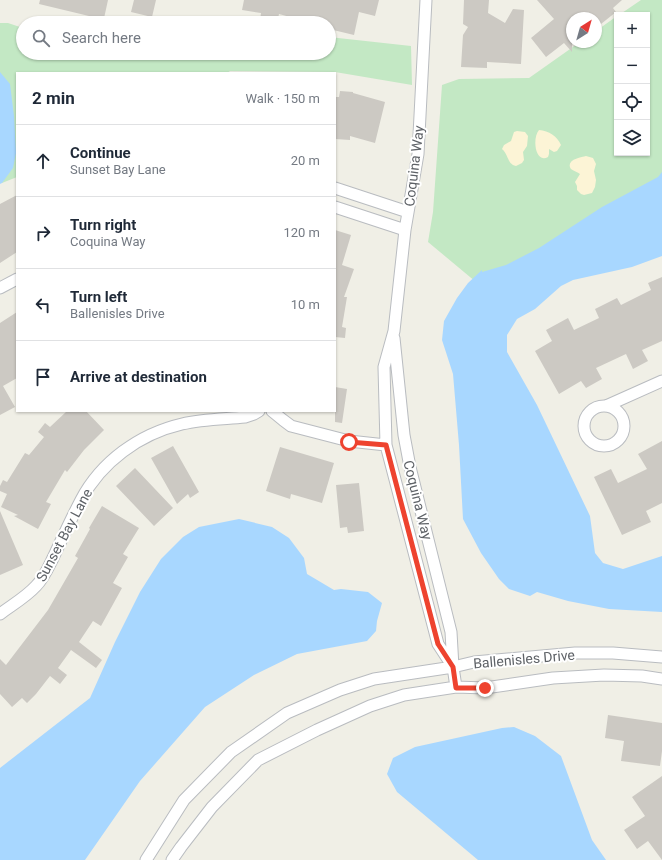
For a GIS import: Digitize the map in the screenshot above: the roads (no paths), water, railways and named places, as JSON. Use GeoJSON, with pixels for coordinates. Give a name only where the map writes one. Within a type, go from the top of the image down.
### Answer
{"type":"FeatureCollection","features":[{"type":"Feature","properties":{"kind":"street","name":"Coquina Way"},"geometry":{"type":"LineString","coordinates":[[426,0],[418,154],[405,230],[394,331],[384,367],[386,445],[438,644],[453,667]]}},
{"type":"Feature","properties":{"kind":"street"},"geometry":{"type":"LineString","coordinates":[[336,188],[408,212]]}},
{"type":"Feature","properties":{"kind":"street"},"geometry":{"type":"LineString","coordinates":[[336,207],[405,230]]}},
{"type":"Feature","properties":{"kind":"street"},"geometry":{"type":"LineString","coordinates":[[0,288],[16,280]]}},
{"type":"Feature","properties":{"kind":"street","name":"Coquina Way"},"geometry":{"type":"LineString","coordinates":[[394,331],[404,435],[412,474],[451,632],[456,688]]}},
{"type":"Feature","properties":{"kind":"street"},"geometry":{"type":"LineString","coordinates":[[606,406],[662,381]]}},
{"type":"Feature","properties":{"kind":"street","name":"Sunset Bay Lane"},"geometry":{"type":"LineString","coordinates":[[0,614],[28,594],[43,579],[81,499],[104,468],[121,453],[139,440],[174,426],[192,422],[245,417],[257,412]]}},
{"type":"Feature","properties":{"kind":"street"},"geometry":{"type":"LineString","coordinates":[[273,412],[291,426],[349,442],[386,445]]}},
{"type":"Feature","properties":{"kind":"street","name":"Ballenisles Drive"},"geometry":{"type":"LineString","coordinates":[[146,860],[184,800],[231,752],[287,713],[340,690],[374,679],[453,667],[474,662],[575,653],[613,653],[662,657]]}},
{"type":"Feature","properties":{"kind":"street","name":"Ballenisles Drive"},"geometry":{"type":"LineString","coordinates":[[172,860],[212,807],[258,760],[317,730],[370,706],[404,695],[456,688],[485,688],[553,678],[604,675],[642,676],[662,679]]}},
{"type":"Feature","properties":{"kind":"water"},"geometry":{"type":"Polygon","coordinates":[[[0,72],[10,84],[14,116],[16,153],[13,168],[0,184],[0,72]]]}},
{"type":"Feature","properties":{"kind":"water"},"geometry":{"type":"Polygon","coordinates":[[[662,172],[662,256],[632,267],[573,280],[561,286],[535,309],[517,319],[507,335],[507,352],[537,405],[590,516],[595,553],[603,563],[623,569],[662,556],[662,612],[609,609],[568,601],[537,592],[530,596],[509,589],[499,579],[481,553],[463,519],[453,374],[442,340],[444,321],[457,298],[468,283],[482,270],[482,272],[506,265],[539,248],[602,207],[658,177],[662,172]]]}},
{"type":"Feature","properties":{"kind":"water"},"geometry":{"type":"Polygon","coordinates":[[[239,519],[272,527],[289,538],[304,558],[307,574],[334,590],[341,589],[368,592],[382,603],[376,631],[367,641],[297,654],[254,675],[205,707],[140,781],[85,860],[0,860],[0,768],[90,698],[115,642],[140,592],[161,559],[183,537],[199,527],[239,519]]]}},
{"type":"Feature","properties":{"kind":"water"},"geometry":{"type":"Polygon","coordinates":[[[514,727],[535,736],[561,756],[592,840],[606,860],[478,860],[397,792],[387,774],[393,758],[415,747],[502,728],[514,727]]]}}]}
